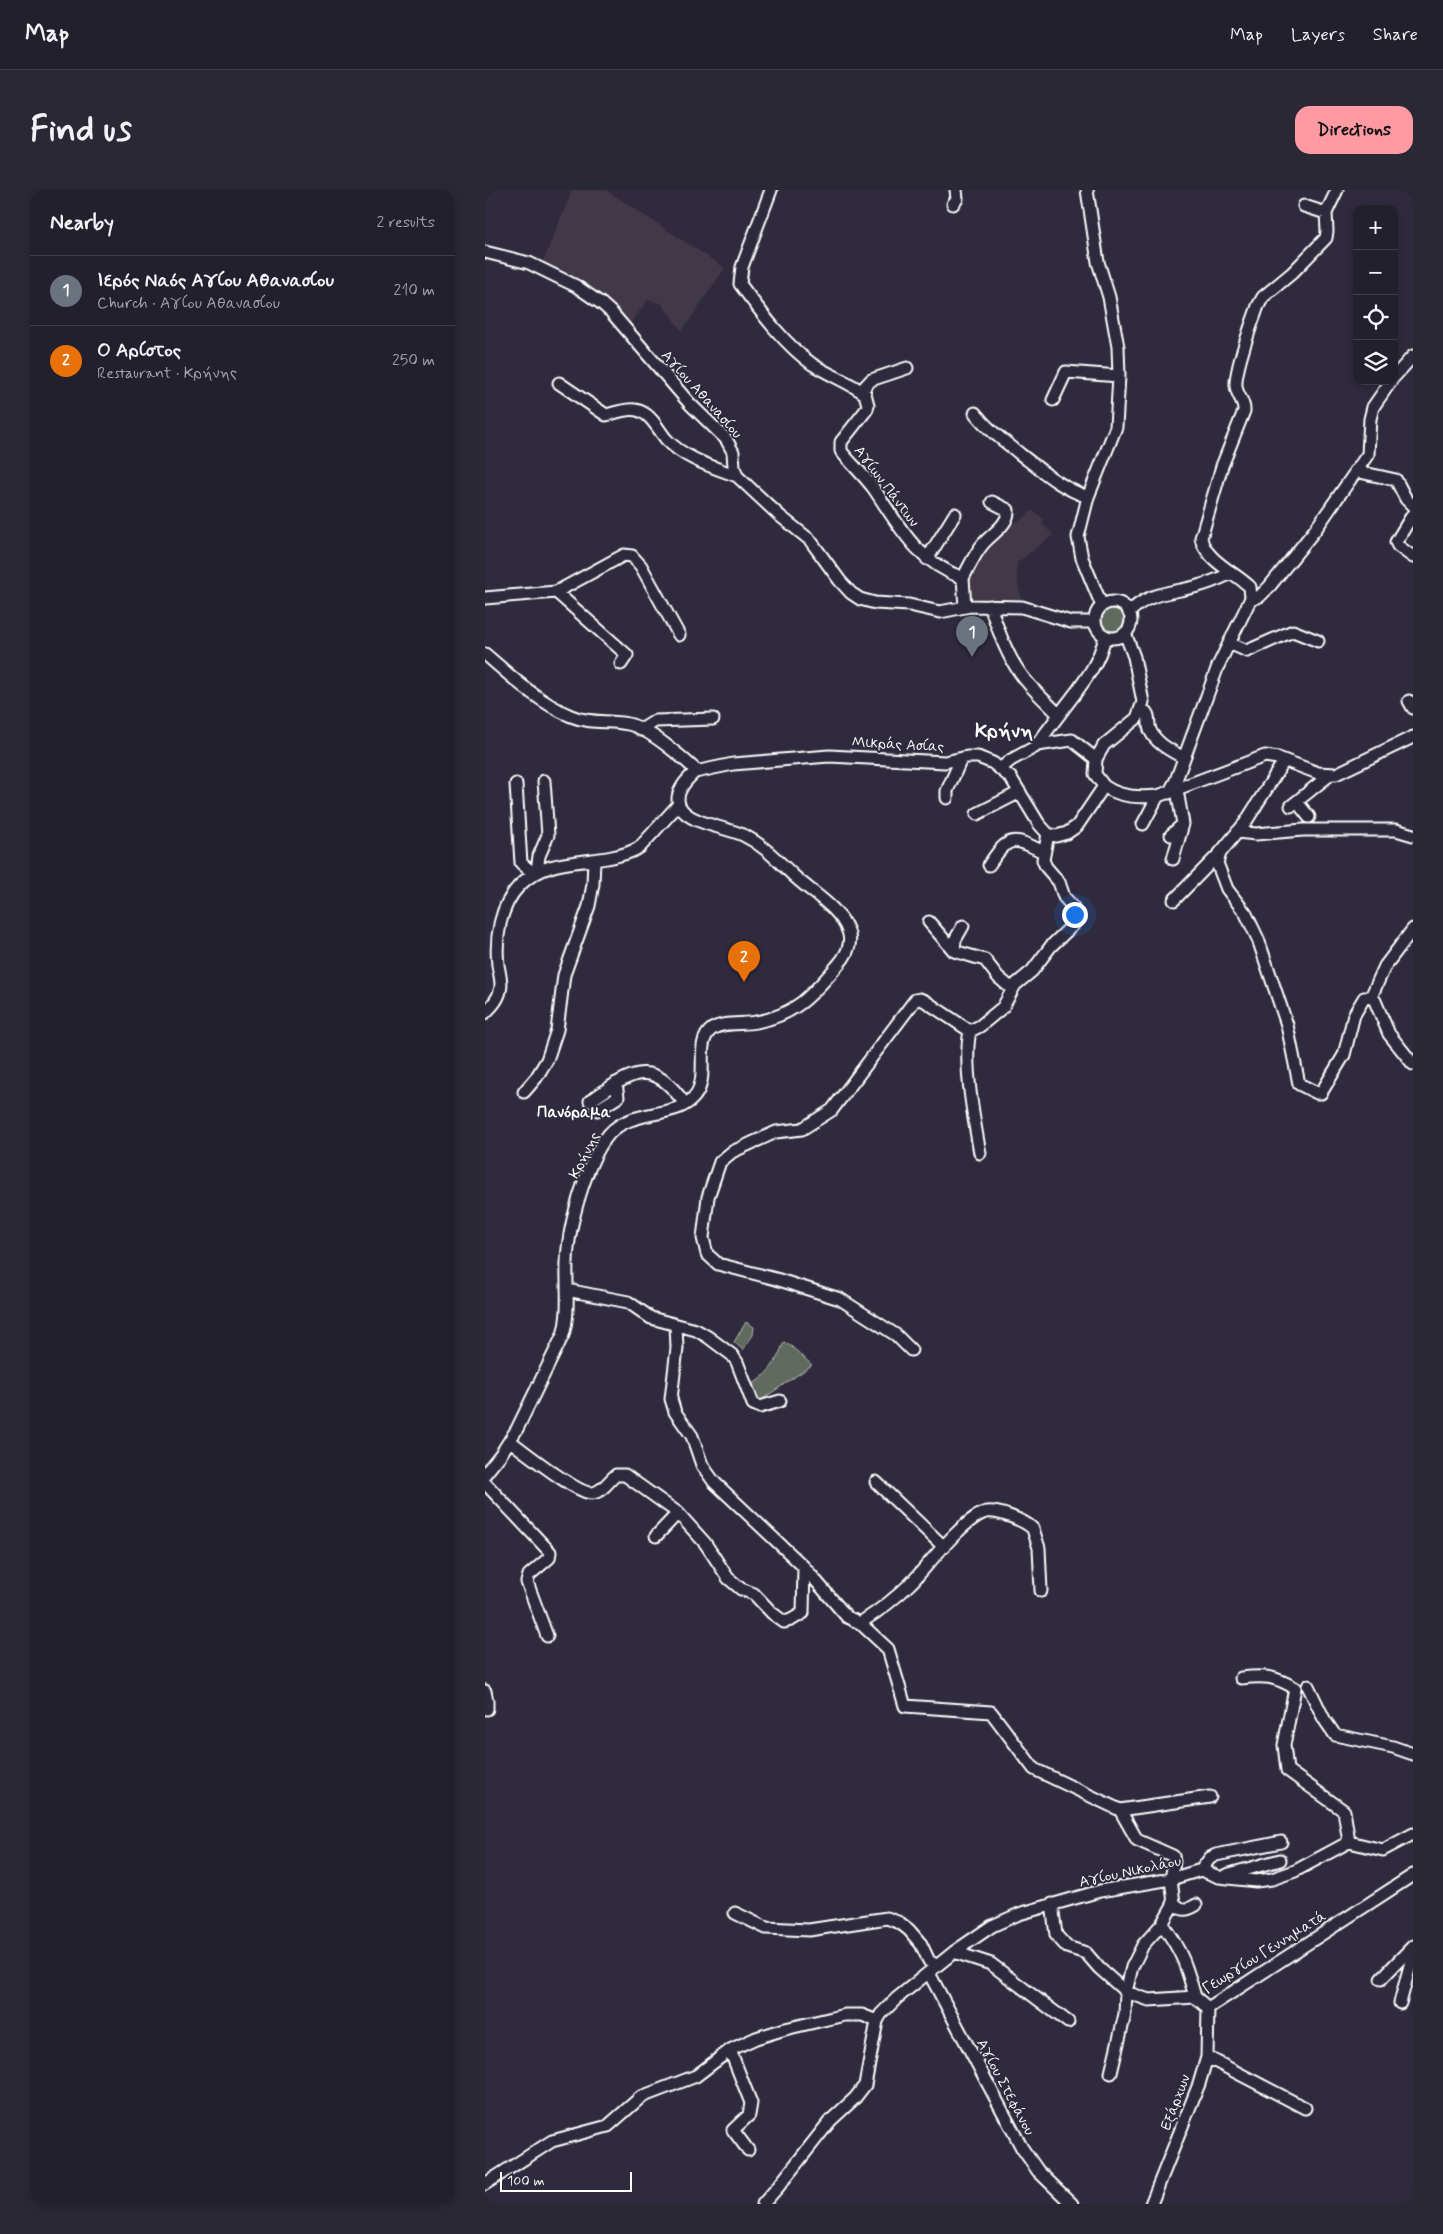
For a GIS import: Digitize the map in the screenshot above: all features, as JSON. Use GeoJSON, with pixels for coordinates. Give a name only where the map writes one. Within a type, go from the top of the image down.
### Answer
{"type":"FeatureCollection","features":[{"type":"Feature","properties":{"kind":"street"},"geometry":{"type":"LineString","coordinates":[[771,190],[742,267],[740,284],[773,326],[803,357],[833,378],[861,391],[871,380],[907,368]]}},
{"type":"Feature","properties":{"kind":"street"},"geometry":{"type":"LineString","coordinates":[[953,204],[957,199],[956,190]]}},
{"type":"Feature","properties":{"kind":"street"},"geometry":{"type":"LineString","coordinates":[[1087,190],[1098,262],[1109,297],[1118,347],[1119,376],[1116,427],[1088,497],[1079,527],[1078,543],[1087,572],[1102,606]]}},
{"type":"Feature","properties":{"kind":"street"},"geometry":{"type":"LineString","coordinates":[[1143,824],[1176,780],[1229,643],[1251,600],[1250,588],[1231,573],[1207,549],[1201,538],[1224,460],[1244,411],[1243,403],[1236,388],[1238,374],[1258,306],[1263,297],[1291,273],[1325,238],[1326,213],[1337,190]]}},
{"type":"Feature","properties":{"kind":"street"},"geometry":{"type":"LineString","coordinates":[[1304,206],[1326,213]]}},
{"type":"Feature","properties":{"kind":"street","name":"Αγίου Αθανασίου"},"geometry":{"type":"LineString","coordinates":[[485,252],[529,263],[576,286],[612,313],[691,404],[726,439],[733,452],[737,476]]}},
{"type":"Feature","properties":{"kind":"street"},"geometry":{"type":"LineString","coordinates":[[1398,373],[1413,356]]}},
{"type":"Feature","properties":{"kind":"street"},"geometry":{"type":"LineString","coordinates":[[1053,400],[1066,372],[1119,376]]}},
{"type":"Feature","properties":{"kind":"street"},"geometry":{"type":"LineString","coordinates":[[559,383],[606,415],[635,409],[643,412],[650,417],[666,439],[676,448],[702,462],[737,476],[780,516],[810,540],[840,581],[858,598],[875,603],[909,605],[935,612],[947,612],[965,607],[1022,608],[1071,622],[1095,622]]}},
{"type":"Feature","properties":{"kind":"street"},"geometry":{"type":"LineString","coordinates":[[1251,600],[1260,596],[1269,587],[1315,530],[1369,452],[1369,429],[1373,407],[1388,385]]}},
{"type":"Feature","properties":{"kind":"street","name":"Αγίων Πάντων"},"geometry":{"type":"LineString","coordinates":[[861,391],[867,399],[867,409],[845,437],[839,448],[873,488],[900,531],[927,559],[963,578]]}},
{"type":"Feature","properties":{"kind":"street"},"geometry":{"type":"LineString","coordinates":[[975,412],[990,432],[1048,477],[1072,492],[1088,497]]}},
{"type":"Feature","properties":{"kind":"street"},"geometry":{"type":"LineString","coordinates":[[1355,471],[1395,480],[1413,507],[1396,542],[1402,550],[1413,557]]}},
{"type":"Feature","properties":{"kind":"street"},"geometry":{"type":"LineString","coordinates":[[965,607],[963,578],[982,545],[1003,524],[1008,514],[1008,510],[1004,506],[992,502]]}},
{"type":"Feature","properties":{"kind":"street"},"geometry":{"type":"LineString","coordinates":[[927,559],[955,514]]}},
{"type":"Feature","properties":{"kind":"street"},"geometry":{"type":"LineString","coordinates":[[485,598],[556,592],[624,555],[632,556],[641,566],[679,635]]}},
{"type":"Feature","properties":{"kind":"street"},"geometry":{"type":"LineString","coordinates":[[1129,612],[1137,603],[1147,598],[1203,585],[1231,573]]}},
{"type":"Feature","properties":{"kind":"street"},"geometry":{"type":"LineString","coordinates":[[556,592],[627,655],[621,664]]}},
{"type":"Feature","properties":{"kind":"street"},"geometry":{"type":"LineString","coordinates":[[1109,602],[1117,602],[1125,606],[1129,612],[1131,624],[1125,633],[1115,638],[1105,636],[1099,632],[1095,622],[1097,612],[1102,606],[1109,602]]}},
{"type":"Feature","properties":{"kind":"street"},"geometry":{"type":"LineString","coordinates":[[990,606],[999,634],[1014,663],[1033,689],[1059,715]]}},
{"type":"Feature","properties":{"kind":"street"},"geometry":{"type":"LineString","coordinates":[[1229,643],[1247,651],[1293,631],[1318,641]]}},
{"type":"Feature","properties":{"kind":"street"},"geometry":{"type":"LineString","coordinates":[[1125,633],[1134,657],[1143,702],[1137,718],[1105,745],[1096,759],[1095,774],[1104,786],[1112,791],[1127,795],[1168,793],[1265,756],[1272,756],[1318,773],[1331,774]]}},
{"type":"Feature","properties":{"kind":"street"},"geometry":{"type":"LineString","coordinates":[[1037,745],[1097,663],[1105,636]]}},
{"type":"Feature","properties":{"kind":"street"},"geometry":{"type":"LineString","coordinates":[[485,654],[538,698],[566,714],[585,721],[627,724],[641,730],[681,756],[697,771],[680,790],[678,796],[679,804],[684,812],[693,818],[742,835],[767,850],[832,909],[848,931],[849,942],[846,954],[811,996],[798,1006],[775,1017],[755,1023],[717,1027],[705,1036],[702,1041],[703,1072],[701,1082],[696,1095],[685,1104],[673,1088],[663,1079],[653,1074],[641,1073],[616,1083],[593,1105]]}},
{"type":"Feature","properties":{"kind":"street"},"geometry":{"type":"LineString","coordinates":[[1141,709],[1146,711],[1149,716],[1150,730],[1160,743],[1184,758]]}},
{"type":"Feature","properties":{"kind":"street"},"geometry":{"type":"LineString","coordinates":[[641,730],[655,721],[713,718]]}},
{"type":"Feature","properties":{"kind":"street"},"geometry":{"type":"LineString","coordinates":[[1309,817],[1294,804],[1331,774],[1350,768],[1413,738]]}},
{"type":"Feature","properties":{"kind":"street"},"geometry":{"type":"LineString","coordinates":[[1001,768],[1009,761],[1037,745],[1072,740],[1096,759]]}},
{"type":"Feature","properties":{"kind":"street","name":"Μικράς Ασίας"},"geometry":{"type":"LineString","coordinates":[[697,771],[733,764],[829,756],[933,762],[950,762],[978,757],[1001,768],[1011,778],[1036,821],[1048,834]]}},
{"type":"Feature","properties":{"kind":"street"},"geometry":{"type":"LineString","coordinates":[[947,798],[947,791],[961,759]]}},
{"type":"Feature","properties":{"kind":"street"},"geometry":{"type":"LineString","coordinates":[[1284,761],[1258,804],[1224,849],[1218,860],[1219,871],[1227,889],[1243,909],[1258,939],[1287,1025],[1299,1084],[1317,1093],[1321,1093],[1344,1055],[1357,1010],[1364,998],[1371,997]]}},
{"type":"Feature","properties":{"kind":"street"},"geometry":{"type":"LineString","coordinates":[[535,872],[547,835],[544,781]]}},
{"type":"Feature","properties":{"kind":"street"},"geometry":{"type":"LineString","coordinates":[[516,784],[521,864],[535,872]]}},
{"type":"Feature","properties":{"kind":"street"},"geometry":{"type":"LineString","coordinates":[[980,1153],[972,1104],[967,1049],[970,1031],[1003,1007],[1012,989],[1032,971],[1051,946],[1070,930],[1073,924],[1073,909],[1064,897],[1059,882],[1046,867],[1043,860],[1043,852],[1048,834],[1059,836],[1072,830],[1104,786]]}},
{"type":"Feature","properties":{"kind":"street"},"geometry":{"type":"LineString","coordinates":[[977,814],[1020,792]]}},
{"type":"Feature","properties":{"kind":"street"},"geometry":{"type":"LineString","coordinates":[[1168,793],[1183,824],[1173,859]]}},
{"type":"Feature","properties":{"kind":"street"},"geometry":{"type":"LineString","coordinates":[[485,1013],[494,1004],[500,992],[501,982],[497,943],[501,922],[513,893],[535,872],[553,865],[594,861],[635,850],[679,804]]}},
{"type":"Feature","properties":{"kind":"street"},"geometry":{"type":"LineString","coordinates":[[1171,835],[1183,824]]}},
{"type":"Feature","properties":{"kind":"street"},"geometry":{"type":"LineString","coordinates":[[1237,832],[1256,834],[1303,830],[1396,830],[1413,835]]}},
{"type":"Feature","properties":{"kind":"street"},"geometry":{"type":"LineString","coordinates":[[989,865],[1002,846],[1013,841],[1024,842],[1043,852]]}},
{"type":"Feature","properties":{"kind":"street"},"geometry":{"type":"LineString","coordinates":[[1174,900],[1204,867],[1224,849]]}},
{"type":"Feature","properties":{"kind":"street"},"geometry":{"type":"LineString","coordinates":[[523,1092],[537,1078],[547,1060],[557,1030],[564,975],[589,906],[593,884],[594,861]]}},
{"type":"Feature","properties":{"kind":"street"},"geometry":{"type":"LineString","coordinates":[[929,922],[954,951],[985,960],[1000,979],[1012,989]]}},
{"type":"Feature","properties":{"kind":"street"},"geometry":{"type":"LineString","coordinates":[[954,951],[955,940],[963,926]]}},
{"type":"Feature","properties":{"kind":"street"},"geometry":{"type":"LineString","coordinates":[[1371,997],[1385,966],[1413,929]]}},
{"type":"Feature","properties":{"kind":"street"},"geometry":{"type":"LineString","coordinates":[[1371,997],[1389,1034],[1413,1064]]}},
{"type":"Feature","properties":{"kind":"street"},"geometry":{"type":"LineString","coordinates":[[911,1350],[895,1336],[840,1299],[713,1261],[705,1250],[703,1238],[708,1197],[717,1166],[727,1155],[781,1131],[802,1129],[833,1110],[915,1000],[920,998],[970,1031]]}},
{"type":"Feature","properties":{"kind":"street","name":"Κρήνης"},"geometry":{"type":"LineString","coordinates":[[485,1474],[510,1440],[563,1335],[566,1319],[570,1231],[591,1167],[602,1145],[609,1134],[632,1119],[673,1110],[685,1104]]}},
{"type":"Feature","properties":{"kind":"street"},"geometry":{"type":"LineString","coordinates":[[567,1290],[628,1302],[651,1318],[702,1333],[732,1355],[741,1369],[747,1395],[753,1404],[760,1407],[780,1402]]}},
{"type":"Feature","properties":{"kind":"street"},"geometry":{"type":"LineString","coordinates":[[676,1325],[677,1348],[671,1399],[673,1406],[691,1436],[706,1472],[804,1567],[847,1617],[860,1623],[888,1649],[905,1706],[991,1712],[1034,1769],[1120,1810],[1210,1797]]}},
{"type":"Feature","properties":{"kind":"street"},"geometry":{"type":"LineString","coordinates":[[510,1440],[551,1471],[587,1493],[597,1492],[613,1477],[623,1474],[678,1513],[705,1543],[728,1578],[741,1588],[754,1594],[772,1613],[784,1622],[803,1613],[804,1567]]}},
{"type":"Feature","properties":{"kind":"street"},"geometry":{"type":"LineString","coordinates":[[876,1482],[944,1547]]}},
{"type":"Feature","properties":{"kind":"street"},"geometry":{"type":"LineString","coordinates":[[485,1483],[550,1552],[549,1558],[529,1576],[527,1582],[547,1636]]}},
{"type":"Feature","properties":{"kind":"street"},"geometry":{"type":"LineString","coordinates":[[860,1623],[900,1593],[944,1547],[973,1520],[985,1512],[997,1512],[1027,1524],[1035,1532],[1041,1591]]}},
{"type":"Feature","properties":{"kind":"street"},"geometry":{"type":"LineString","coordinates":[[656,1536],[678,1513]]}},
{"type":"Feature","properties":{"kind":"street"},"geometry":{"type":"LineString","coordinates":[[1241,1678],[1262,1676],[1278,1678],[1295,1688],[1284,1745],[1287,1770],[1344,1811],[1349,1842],[1383,1850],[1413,1834]]}},
{"type":"Feature","properties":{"kind":"street"},"geometry":{"type":"LineString","coordinates":[[1308,1686],[1324,1719],[1335,1735],[1393,1747],[1413,1754]]}},
{"type":"Feature","properties":{"kind":"street"},"geometry":{"type":"LineString","coordinates":[[485,1691],[487,1710]]}},
{"type":"Feature","properties":{"kind":"street"},"geometry":{"type":"LineString","coordinates":[[1111,2073],[1125,2014],[1126,1992],[1132,1967],[1143,1945],[1162,1924],[1173,1903],[1171,1879],[1174,1862],[1173,1856],[1137,1840],[1120,1810]]}},
{"type":"Feature","properties":{"kind":"street"},"geometry":{"type":"LineString","coordinates":[[1201,1870],[1210,1858],[1216,1855],[1281,1842]]}},
{"type":"Feature","properties":{"kind":"street","name":"Αγίου Νικολάου"},"geometry":{"type":"LineString","coordinates":[[877,2021],[884,2010],[933,1969],[992,1926],[1006,1919],[1100,1891],[1171,1879],[1201,1870],[1219,1877],[1256,1881],[1272,1879],[1295,1871],[1349,1842]]}},
{"type":"Feature","properties":{"kind":"street"},"geometry":{"type":"LineString","coordinates":[[1219,1877],[1280,1860]]}},
{"type":"Feature","properties":{"kind":"street","name":"Γεωργίου Γεννηματά"},"geometry":{"type":"LineString","coordinates":[[1052,1904],[1056,1935],[1067,1948],[1086,1953],[1099,1968],[1126,1992],[1149,2000],[1195,1997],[1208,2008],[1413,1875]]}},
{"type":"Feature","properties":{"kind":"street"},"geometry":{"type":"LineString","coordinates":[[1173,1903],[1181,1910],[1187,1910],[1196,1905]]}},
{"type":"Feature","properties":{"kind":"street","name":"Αγίου Στεφάνου"},"geometry":{"type":"LineString","coordinates":[[735,1913],[766,1928],[809,1930],[887,1918],[900,1923],[909,1930],[921,1944],[1022,2148],[1038,2171],[1072,2204]]}},
{"type":"Feature","properties":{"kind":"street"},"geometry":{"type":"LineString","coordinates":[[1162,1924],[1183,1957],[1195,1997]]}},
{"type":"Feature","properties":{"kind":"street"},"geometry":{"type":"LineString","coordinates":[[1381,1979],[1413,1946]]}},
{"type":"Feature","properties":{"kind":"street"},"geometry":{"type":"LineString","coordinates":[[955,1952],[991,1964],[1068,2022]]}},
{"type":"Feature","properties":{"kind":"street"},"geometry":{"type":"LineString","coordinates":[[1400,2003],[1413,1954]]}},
{"type":"Feature","properties":{"kind":"street","name":"Εξάρχων"},"geometry":{"type":"LineString","coordinates":[[1151,2204],[1199,2084],[1207,2057],[1208,2008]]}},
{"type":"Feature","properties":{"kind":"street"},"geometry":{"type":"LineString","coordinates":[[485,2184],[552,2141],[608,2126],[641,2096],[696,2076],[730,2050],[785,2029],[845,2015],[862,2015],[877,2021],[865,2085],[855,2098],[830,2121],[778,2188],[763,2204]]}},
{"type":"Feature","properties":{"kind":"street"},"geometry":{"type":"LineString","coordinates":[[730,2050],[751,2103],[749,2115],[733,2130],[748,2150]]}},
{"type":"Feature","properties":{"kind":"street"},"geometry":{"type":"LineString","coordinates":[[1207,2057],[1305,2108]]}},
{"type":"Feature","properties":{"kind":"shaded area"},"geometry":{"type":"Polygon","coordinates":[[[572,190],[606,190],[725,268],[682,331],[661,303],[648,300],[631,323],[598,295],[542,264],[572,190]]]}},
{"type":"Feature","properties":{"kind":"shaded area"},"geometry":{"type":"Polygon","coordinates":[[[1032,510],[1044,519],[1042,523],[1053,535],[1017,563],[1017,577],[1023,609],[968,607],[967,575],[979,550],[1003,529],[1024,518],[1032,510]]]}},
{"type":"Feature","properties":{"kind":"green space"},"geometry":{"type":"Polygon","coordinates":[[[1111,609],[1125,611],[1127,627],[1109,634],[1101,630],[1097,620],[1102,611],[1111,609]]]}},
{"type":"Feature","properties":{"kind":"green space"},"geometry":{"type":"Polygon","coordinates":[[[746,1322],[754,1327],[753,1335],[743,1350],[734,1342],[746,1322]]]}},
{"type":"Feature","properties":{"kind":"green space"},"geometry":{"type":"Polygon","coordinates":[[[784,1342],[812,1365],[754,1405],[750,1386],[771,1367],[784,1342]]]}},
{"type":"Feature","properties":{"kind":"place","name":"Ιερός Ναός Αγίου Αθανασίου"},"geometry":{"type":"Point","coordinates":[972,657]}},
{"type":"Feature","properties":{"kind":"place","name":"Ο Αρίστος"},"geometry":{"type":"Point","coordinates":[744,982]}},
{"type":"Feature","properties":{"kind":"district","name":"Κρήνη"},"geometry":{"type":"Point","coordinates":[1004,730]}},
{"type":"Feature","properties":{"kind":"district","name":"Πανόραμα"},"geometry":{"type":"Point","coordinates":[574,1111]}}]}
